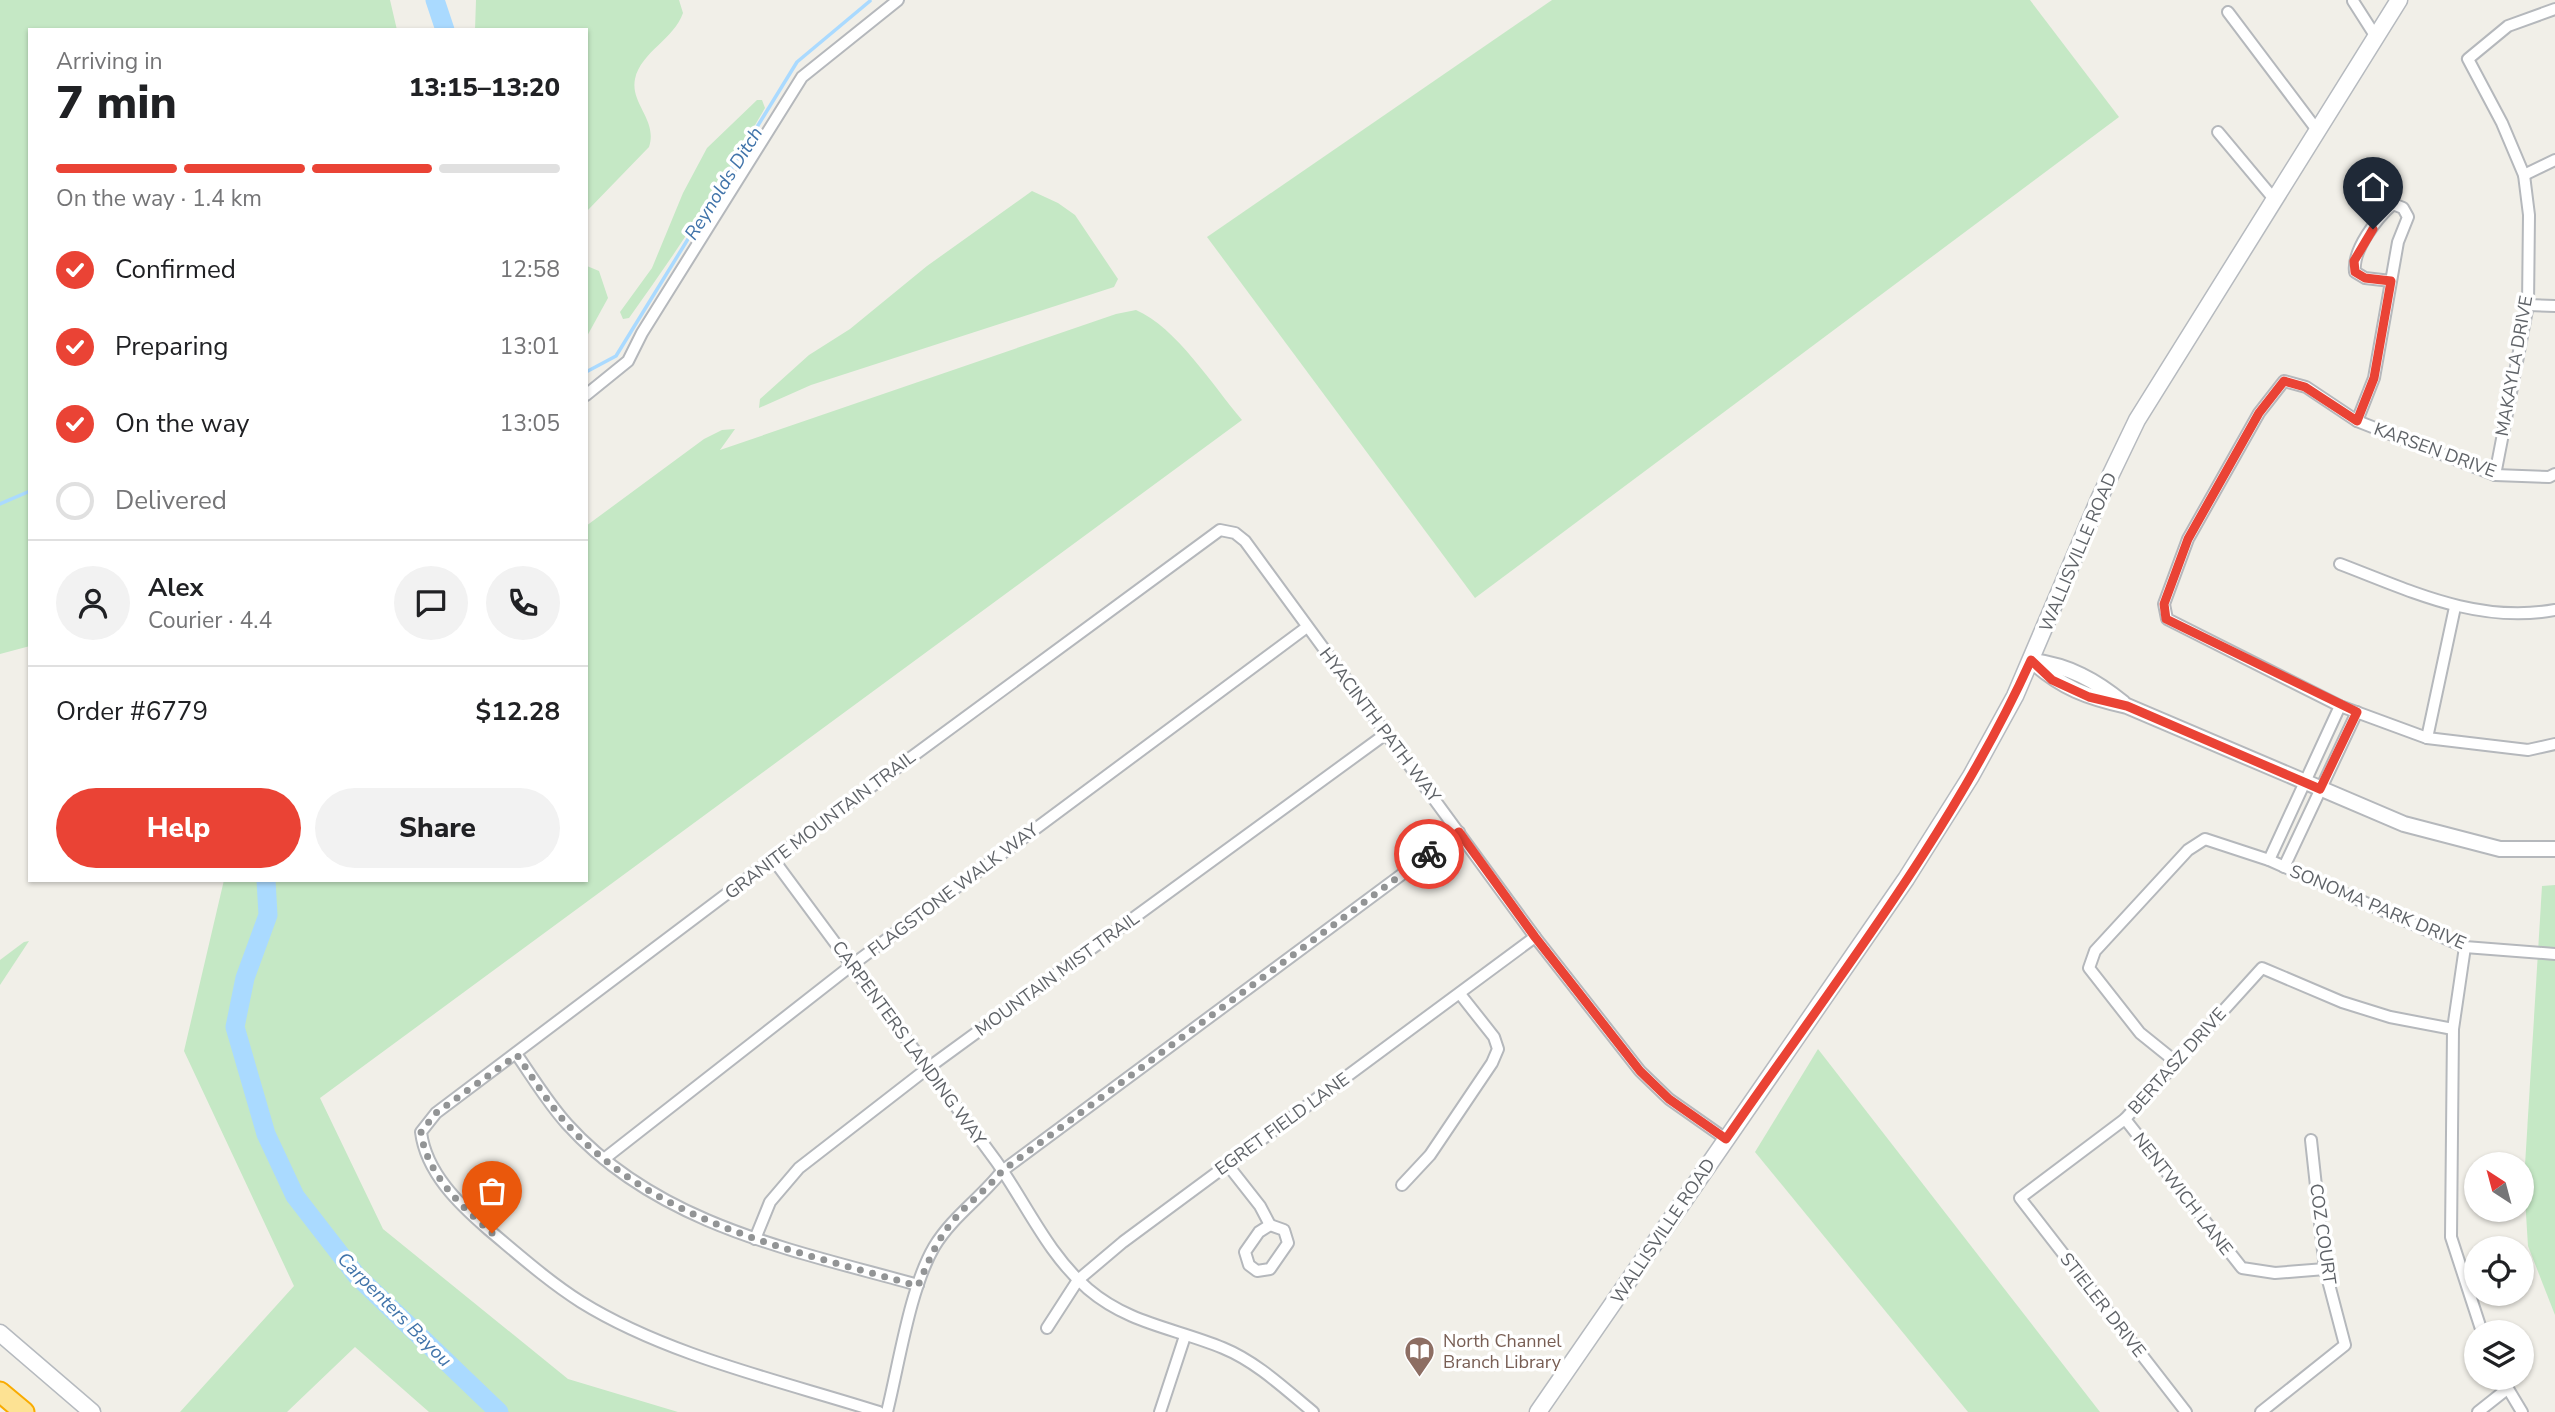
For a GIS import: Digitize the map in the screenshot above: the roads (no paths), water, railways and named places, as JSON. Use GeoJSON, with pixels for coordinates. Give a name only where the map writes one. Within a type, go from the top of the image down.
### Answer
{"type":"FeatureCollection","features":[{"type":"Feature","properties":{"kind":"highway"},"geometry":{"type":"LineString","coordinates":[[0,1392],[24,1412]]}},
{"type":"Feature","properties":{"kind":"main road","name":"WALLISVILLE ROAD"},"geometry":{"type":"LineString","coordinates":[[1538,1412],[1912,869],[1971,776],[2031,660],[2137,420],[2399,0]]}},
{"type":"Feature","properties":{"kind":"main road"},"geometry":{"type":"LineString","coordinates":[[0,1333],[92,1412]]}},
{"type":"Feature","properties":{"kind":"street"},"geometry":{"type":"LineString","coordinates":[[588,393],[628,361],[642,333],[802,77],[898,0]]}},
{"type":"Feature","properties":{"kind":"street"},"geometry":{"type":"LineString","coordinates":[[2353,1],[2376,37]]}},
{"type":"Feature","properties":{"kind":"street","name":"MAKAYLA DRIVE"},"geometry":{"type":"LineString","coordinates":[[2495,475],[2528,305],[2529,215],[2524,175],[2502,123],[2468,59],[2508,26],[2555,9]]}},
{"type":"Feature","properties":{"kind":"street"},"geometry":{"type":"LineString","coordinates":[[2228,12],[2318,130]]}},
{"type":"Feature","properties":{"kind":"street"},"geometry":{"type":"LineString","coordinates":[[2218,132],[2274,199]]}},
{"type":"Feature","properties":{"kind":"street"},"geometry":{"type":"LineString","coordinates":[[2524,175],[2555,160]]}},
{"type":"Feature","properties":{"kind":"street"},"geometry":{"type":"LineString","coordinates":[[2357,421],[2374,378],[2398,242],[2408,217],[2403,208],[2393,204],[2382,213],[2354,261],[2355,272],[2365,278],[2391,281]]}},
{"type":"Feature","properties":{"kind":"street"},"geometry":{"type":"LineString","coordinates":[[2528,305],[2555,306]]}},
{"type":"Feature","properties":{"kind":"street","name":"KARSEN DRIVE"},"geometry":{"type":"LineString","coordinates":[[2340,706],[2166,619],[2164,604],[2188,539],[2259,413],[2284,381],[2305,387],[2357,421],[2495,475],[2549,477],[2555,474]]}},
{"type":"Feature","properties":{"kind":"street","name":"GRANITE MOUNTAIN TRAIL"},"geometry":{"type":"LineString","coordinates":[[879,1412],[656,1339],[582,1303],[544,1276],[460,1204],[433,1167],[421,1132],[436,1113],[517,1055],[773,859],[1205,538],[1220,530],[1228,530]]}},
{"type":"Feature","properties":{"kind":"street","name":"HYACINTH PATH WAY"},"geometry":{"type":"LineString","coordinates":[[1228,530],[1245,541],[1535,937],[1640,1071],[1669,1099],[1726,1139]]}},
{"type":"Feature","properties":{"kind":"street"},"geometry":{"type":"LineString","coordinates":[[2340,564],[2455,607],[2527,615],[2555,610]]}},
{"type":"Feature","properties":{"kind":"street"},"geometry":{"type":"LineString","coordinates":[[2427,737],[2455,607]]}},
{"type":"Feature","properties":{"kind":"street","name":"FLAGSTONE WALK WAY"},"geometry":{"type":"LineString","coordinates":[[604,1159],[852,965],[1307,627]]}},
{"type":"Feature","properties":{"kind":"street"},"geometry":{"type":"LineString","coordinates":[[2031,660],[2060,665],[2096,681],[2127,706],[2404,824],[2500,849],[2555,849]]}},
{"type":"Feature","properties":{"kind":"street"},"geometry":{"type":"LineString","coordinates":[[2269,860],[2340,706],[2427,737],[2528,750],[2555,744]]}},
{"type":"Feature","properties":{"kind":"street"},"geometry":{"type":"LineString","coordinates":[[2284,867],[2357,712]]}},
{"type":"Feature","properties":{"kind":"street","name":"MOUNTAIN MIST TRAIL"},"geometry":{"type":"LineString","coordinates":[[755,1239],[770,1202],[792,1175],[928,1068],[1387,733]]}},
{"type":"Feature","properties":{"kind":"street"},"geometry":{"type":"LineString","coordinates":[[887,1412],[918,1286],[933,1248],[953,1220],[989,1187],[1002,1171],[1459,832]]}},
{"type":"Feature","properties":{"kind":"street","name":"SONOMA PARK DRIVE"},"geometry":{"type":"LineString","coordinates":[[2176,1062],[2140,1033],[2089,968],[2095,951],[2188,850],[2205,839],[2269,860],[2465,947],[2555,954]]}},
{"type":"Feature","properties":{"kind":"street","name":"CARPENTERS LANDING WAY"},"geometry":{"type":"LineString","coordinates":[[773,859],[1002,1171],[1049,1247],[1078,1280],[1127,1315],[1224,1348],[1245,1359],[1312,1412]]}},
{"type":"Feature","properties":{"kind":"street","name":"EGRET FIELD LANE"},"geometry":{"type":"LineString","coordinates":[[1047,1328],[1078,1280],[1132,1235],[1535,937]]}},
{"type":"Feature","properties":{"kind":"street"},"geometry":{"type":"LineString","coordinates":[[2465,947],[2453,1029],[2451,1237],[2478,1320]]}},
{"type":"Feature","properties":{"kind":"street","name":"BERTASZ DRIVE"},"geometry":{"type":"LineString","coordinates":[[2020,1198],[2125,1119],[2262,968],[2342,1002],[2390,1017],[2453,1029]]}},
{"type":"Feature","properties":{"kind":"street"},"geometry":{"type":"LineString","coordinates":[[1402,1185],[1430,1155],[1492,1063],[1498,1049],[1494,1037],[1460,994]]}},
{"type":"Feature","properties":{"kind":"street"},"geometry":{"type":"LineString","coordinates":[[517,1055],[565,1122],[604,1159],[670,1205],[755,1239],[918,1286]]}},
{"type":"Feature","properties":{"kind":"street","name":"NENTWICH LANE"},"geometry":{"type":"LineString","coordinates":[[2125,1119],[2242,1268],[2275,1273],[2325,1269]]}},
{"type":"Feature","properties":{"kind":"street","name":"COZ COURT"},"geometry":{"type":"LineString","coordinates":[[2261,1412],[2345,1345],[2325,1269],[2311,1140]]}},
{"type":"Feature","properties":{"kind":"street"},"geometry":{"type":"LineString","coordinates":[[1227,1164],[1260,1206],[1270,1225],[1284,1230],[1288,1243],[1270,1269],[1257,1271],[1247,1261],[1245,1252],[1262,1228],[1270,1225]]}},
{"type":"Feature","properties":{"kind":"street","name":"STIELER DRIVE"},"geometry":{"type":"LineString","coordinates":[[2020,1198],[2186,1412]]}},
{"type":"Feature","properties":{"kind":"street"},"geometry":{"type":"LineString","coordinates":[[1160,1412],[1185,1336]]}},
{"type":"Feature","properties":{"kind":"street"},"geometry":{"type":"LineString","coordinates":[[2478,1412],[2506,1390]]}},
{"type":"Feature","properties":{"kind":"street"},"geometry":{"type":"LineString","coordinates":[[2508,1390],[2522,1412]]}},
{"type":"Feature","properties":{"kind":"waterway","name":"Carpenters Bayou"},"geometry":{"type":"LineString","coordinates":[[435,0],[444,28]]}},
{"type":"Feature","properties":{"kind":"waterway","name":"Reynolds Ditch"},"geometry":{"type":"LineString","coordinates":[[588,371],[616,356],[797,62],[870,1]]}},
{"type":"Feature","properties":{"kind":"waterway"},"geometry":{"type":"LineString","coordinates":[[0,504],[28,492]]}},
{"type":"Feature","properties":{"kind":"waterway","name":"Carpenters Bayou"},"geometry":{"type":"LineString","coordinates":[[266,882],[268,915],[245,978],[235,1027],[266,1134],[295,1196],[357,1276],[499,1412]]}},
{"type":"Feature","properties":{"kind":"place","name":"North Channel Branch Library"},"geometry":{"type":"Point","coordinates":[1420,1378]}}]}
